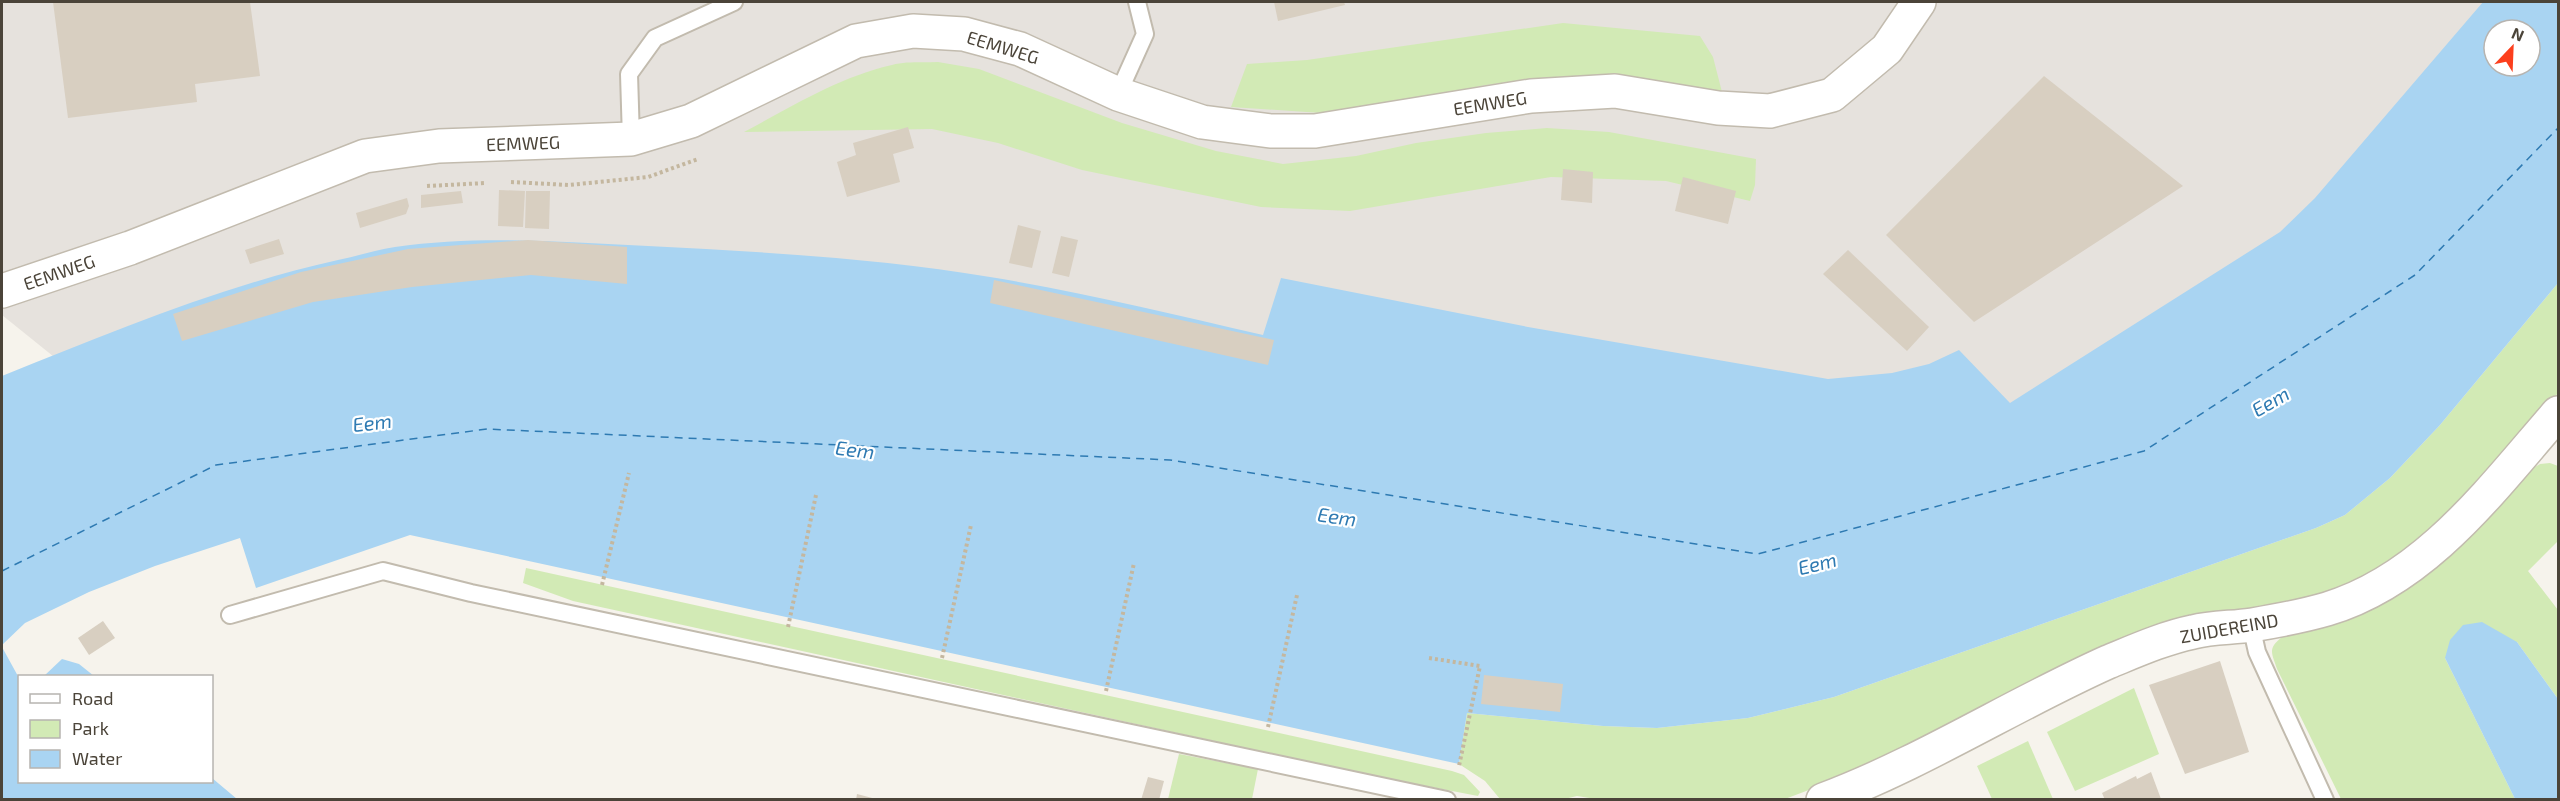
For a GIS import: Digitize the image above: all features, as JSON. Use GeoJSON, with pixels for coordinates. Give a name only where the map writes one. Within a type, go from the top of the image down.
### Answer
{"type":"FeatureCollection","features":[{"type":"Feature","properties":{"kind":"street","name":"EEMWEG"},"geometry":{"type":"LineString","coordinates":[[2,291],[130,248],[365,156],[439,146],[631,139],[691,121],[856,41],[913,31],[964,34],[1020,49],[1118,94],[1202,122],[1270,131],[1315,130],[1531,96],[1615,91],[1718,108],[1770,111],[1832,95],[1887,49],[1919,2]]}},
{"type":"Feature","properties":{"kind":"street","name":"ZUIDEREIND"},"geometry":{"type":"LineString","coordinates":[[1823,800],[1904,764],[2108,662],[2191,632],[2251,625],[2326,609],[2350,601],[2403,570],[2463,521],[2559,413]]}},
{"type":"Feature","properties":{"kind":"lane"},"geometry":{"type":"LineString","coordinates":[[631,139],[629,74],[655,38],[734,2]]}},
{"type":"Feature","properties":{"kind":"lane"},"geometry":{"type":"LineString","coordinates":[[1118,94],[1145,34],[1137,2]]}},
{"type":"Feature","properties":{"kind":"lane"},"geometry":{"type":"LineString","coordinates":[[230,615],[383,571],[483,595],[1447,800]]}},
{"type":"Feature","properties":{"kind":"lane"},"geometry":{"type":"LineString","coordinates":[[2251,625],[2257,652],[2325,800]]}},
{"type":"Feature","properties":{"kind":"path"},"geometry":{"type":"LineString","coordinates":[[507,181],[569,185],[648,177],[701,158]]}},
{"type":"Feature","properties":{"kind":"path"},"geometry":{"type":"LineString","coordinates":[[423,186],[497,182]]}},
{"type":"Feature","properties":{"kind":"path"},"geometry":{"type":"LineString","coordinates":[[602,585],[629,473]]}},
{"type":"Feature","properties":{"kind":"path"},"geometry":{"type":"LineString","coordinates":[[788,627],[816,495]]}},
{"type":"Feature","properties":{"kind":"path"},"geometry":{"type":"LineString","coordinates":[[942,658],[971,525]]}},
{"type":"Feature","properties":{"kind":"path"},"geometry":{"type":"LineString","coordinates":[[1106,691],[1134,563]]}},
{"type":"Feature","properties":{"kind":"path"},"geometry":{"type":"LineString","coordinates":[[1268,727],[1297,595]]}},
{"type":"Feature","properties":{"kind":"path"},"geometry":{"type":"LineString","coordinates":[[1428,658],[1480,666],[1459,766]]}},
{"type":"Feature","properties":{"kind":"shaded area"},"geometry":{"type":"Polygon","coordinates":[[[2,2],[2509,2],[2495,18],[2482,18],[2482,33],[2257,292],[1989,456],[74,373],[2,315],[2,2]]]}},
{"type":"Feature","properties":{"kind":"green space"},"geometry":{"type":"Polygon","coordinates":[[[1563,23],[1700,36],[1713,57],[1722,92],[1633,82],[1548,77],[1486,85],[1336,114],[1231,107],[1247,64],[1307,60],[1563,23]]]}},
{"type":"Feature","properties":{"kind":"green space"},"geometry":{"type":"Polygon","coordinates":[[[938,62],[979,69],[1122,123],[1216,151],[1283,164],[1356,156],[1416,143],[1486,133],[1547,128],[1609,132],[1756,159],[1755,185],[1750,201],[1666,181],[1551,177],[1350,211],[1261,207],[1082,170],[998,143],[932,129],[744,132],[834,85],[872,70],[897,64],[938,62]]]}},
{"type":"Feature","properties":{"kind":"green space"},"geometry":{"type":"Polygon","coordinates":[[[2558,283],[2558,393],[2519,440],[2442,522],[2374,572],[2340,589],[1785,799],[1602,800],[1577,796],[1560,800],[1500,799],[1485,781],[1459,764],[1467,713],[1603,726],[1657,728],[1748,718],[1834,697],[2316,528],[2345,515],[2390,478],[2440,425],[2558,283]]]}},
{"type":"Feature","properties":{"kind":"green space"},"geometry":{"type":"Polygon","coordinates":[[[2550,463],[2558,466],[2558,541],[2528,571],[2558,610],[2558,699],[2517,642],[2445,658],[2515,799],[2341,799],[2277,669],[2272,655],[2274,645],[2282,637],[2348,620],[2406,588],[2451,554],[2491,514],[2528,471],[2540,464],[2550,463]]]}},
{"type":"Feature","properties":{"kind":"green space"},"geometry":{"type":"Polygon","coordinates":[[[526,568],[1452,771],[1464,775],[1480,792],[1478,796],[1369,775],[573,601],[523,583],[526,568]]]}},
{"type":"Feature","properties":{"kind":"green space"},"geometry":{"type":"Polygon","coordinates":[[[2134,688],[2159,754],[2075,791],[2047,732],[2134,688]]]}},
{"type":"Feature","properties":{"kind":"green space"},"geometry":{"type":"Polygon","coordinates":[[[2028,741],[2053,799],[1992,799],[1977,766],[2028,741]]]}},
{"type":"Feature","properties":{"kind":"green space"},"geometry":{"type":"Polygon","coordinates":[[[1179,754],[1258,769],[1252,799],[1168,799],[1179,754]]]}},
{"type":"Feature","properties":{"kind":"water","name":"Eem"},"geometry":{"type":"Polygon","coordinates":[[[2483,2],[2558,2],[2558,283],[2440,425],[2390,478],[2345,515],[2316,528],[1834,697],[1748,718],[1657,728],[1603,726],[1467,713],[1459,764],[410,535],[256,588],[240,538],[155,566],[89,592],[25,623],[2,645],[2,376],[167,311],[209,297],[294,271],[388,248],[458,241],[521,240],[862,260],[948,270],[1024,283],[1263,335],[1281,278],[1528,327],[1828,379],[1892,373],[1929,364],[1959,350],[2010,403],[2280,232],[2315,198],[2483,2]]]}},
{"type":"Feature","properties":{"kind":"water"},"geometry":{"type":"Polygon","coordinates":[[[2482,622],[2517,642],[2558,699],[2558,799],[2515,799],[2445,658],[2450,640],[2463,625],[2482,622]]]}},
{"type":"Feature","properties":{"kind":"water"},"geometry":{"type":"Polygon","coordinates":[[[2,647],[18,676],[18,783],[213,783],[213,779],[237,799],[2,799],[2,647]]]}},
{"type":"Feature","properties":{"kind":"water"},"geometry":{"type":"Polygon","coordinates":[[[62,659],[79,664],[93,675],[45,675],[62,659]]]}},
{"type":"Feature","properties":{"kind":"building"},"geometry":{"type":"Polygon","coordinates":[[[53,2],[250,2],[260,76],[195,84],[197,102],[68,118],[53,2]]]}},
{"type":"Feature","properties":{"kind":"building"},"geometry":{"type":"Polygon","coordinates":[[[1274,2],[1344,2],[1345,5],[1278,21],[1274,2]]]}},
{"type":"Feature","properties":{"kind":"building"},"geometry":{"type":"Polygon","coordinates":[[[2044,76],[2183,186],[1974,322],[1886,235],[2044,76]]]}},
{"type":"Feature","properties":{"kind":"building"},"geometry":{"type":"Polygon","coordinates":[[[908,127],[914,148],[893,154],[900,182],[847,197],[837,162],[856,155],[853,143],[908,127]]]}},
{"type":"Feature","properties":{"kind":"building"},"geometry":{"type":"Polygon","coordinates":[[[1563,169],[1593,172],[1592,203],[1561,200],[1563,169]]]}},
{"type":"Feature","properties":{"kind":"building"},"geometry":{"type":"Polygon","coordinates":[[[1683,177],[1736,191],[1728,224],[1675,211],[1683,177]]]}},
{"type":"Feature","properties":{"kind":"building"},"geometry":{"type":"Polygon","coordinates":[[[499,190],[525,191],[523,227],[498,226],[499,190]]]}},
{"type":"Feature","properties":{"kind":"building"},"geometry":{"type":"Polygon","coordinates":[[[461,191],[463,203],[421,208],[421,195],[461,191]]]}},
{"type":"Feature","properties":{"kind":"building"},"geometry":{"type":"Polygon","coordinates":[[[526,191],[550,191],[549,229],[525,228],[526,191]]]}},
{"type":"Feature","properties":{"kind":"building"},"geometry":{"type":"Polygon","coordinates":[[[407,198],[409,206],[406,214],[360,228],[356,213],[407,198]]]}},
{"type":"Feature","properties":{"kind":"building"},"geometry":{"type":"Polygon","coordinates":[[[1018,225],[1041,231],[1032,268],[1009,263],[1018,225]]]}},
{"type":"Feature","properties":{"kind":"building"},"geometry":{"type":"Polygon","coordinates":[[[1061,236],[1078,240],[1069,277],[1052,273],[1061,236]]]}},
{"type":"Feature","properties":{"kind":"building"},"geometry":{"type":"Polygon","coordinates":[[[279,239],[284,254],[250,264],[245,250],[279,239]]]}},
{"type":"Feature","properties":{"kind":"building"},"geometry":{"type":"Polygon","coordinates":[[[528,240],[627,247],[627,284],[531,275],[412,287],[313,302],[182,341],[173,314],[301,272],[408,249],[528,240]]]}},
{"type":"Feature","properties":{"kind":"building"},"geometry":{"type":"Polygon","coordinates":[[[1848,250],[1929,327],[1907,351],[1823,274],[1848,250]]]}},
{"type":"Feature","properties":{"kind":"building"},"geometry":{"type":"Polygon","coordinates":[[[994,280],[1274,340],[1268,365],[990,303],[994,280]]]}},
{"type":"Feature","properties":{"kind":"building"},"geometry":{"type":"Polygon","coordinates":[[[103,621],[115,638],[89,655],[78,638],[103,621]]]}},
{"type":"Feature","properties":{"kind":"building"},"geometry":{"type":"Polygon","coordinates":[[[2220,661],[2249,752],[2185,774],[2149,685],[2220,661]]]}},
{"type":"Feature","properties":{"kind":"building"},"geometry":{"type":"Polygon","coordinates":[[[1484,675],[1563,684],[1560,712],[1481,704],[1484,675]]]}},
{"type":"Feature","properties":{"kind":"building"},"geometry":{"type":"Polygon","coordinates":[[[2151,772],[2161,799],[2105,800],[2102,793],[2136,776],[2137,779],[2151,772]]]}},
{"type":"Feature","properties":{"kind":"building"},"geometry":{"type":"Polygon","coordinates":[[[1148,777],[1164,781],[1159,800],[1141,800],[1148,777]]]}},
{"type":"Feature","properties":{"kind":"building"},"geometry":{"type":"Polygon","coordinates":[[[857,794],[876,799],[856,800],[857,794]]]}},
{"type":"Feature","properties":{"kind":"ferry route"},"geometry":{"type":"LineString","coordinates":[[2,571],[216,465],[487,429],[1170,460],[1758,554],[2144,451],[2415,275],[2558,128]]}}]}
